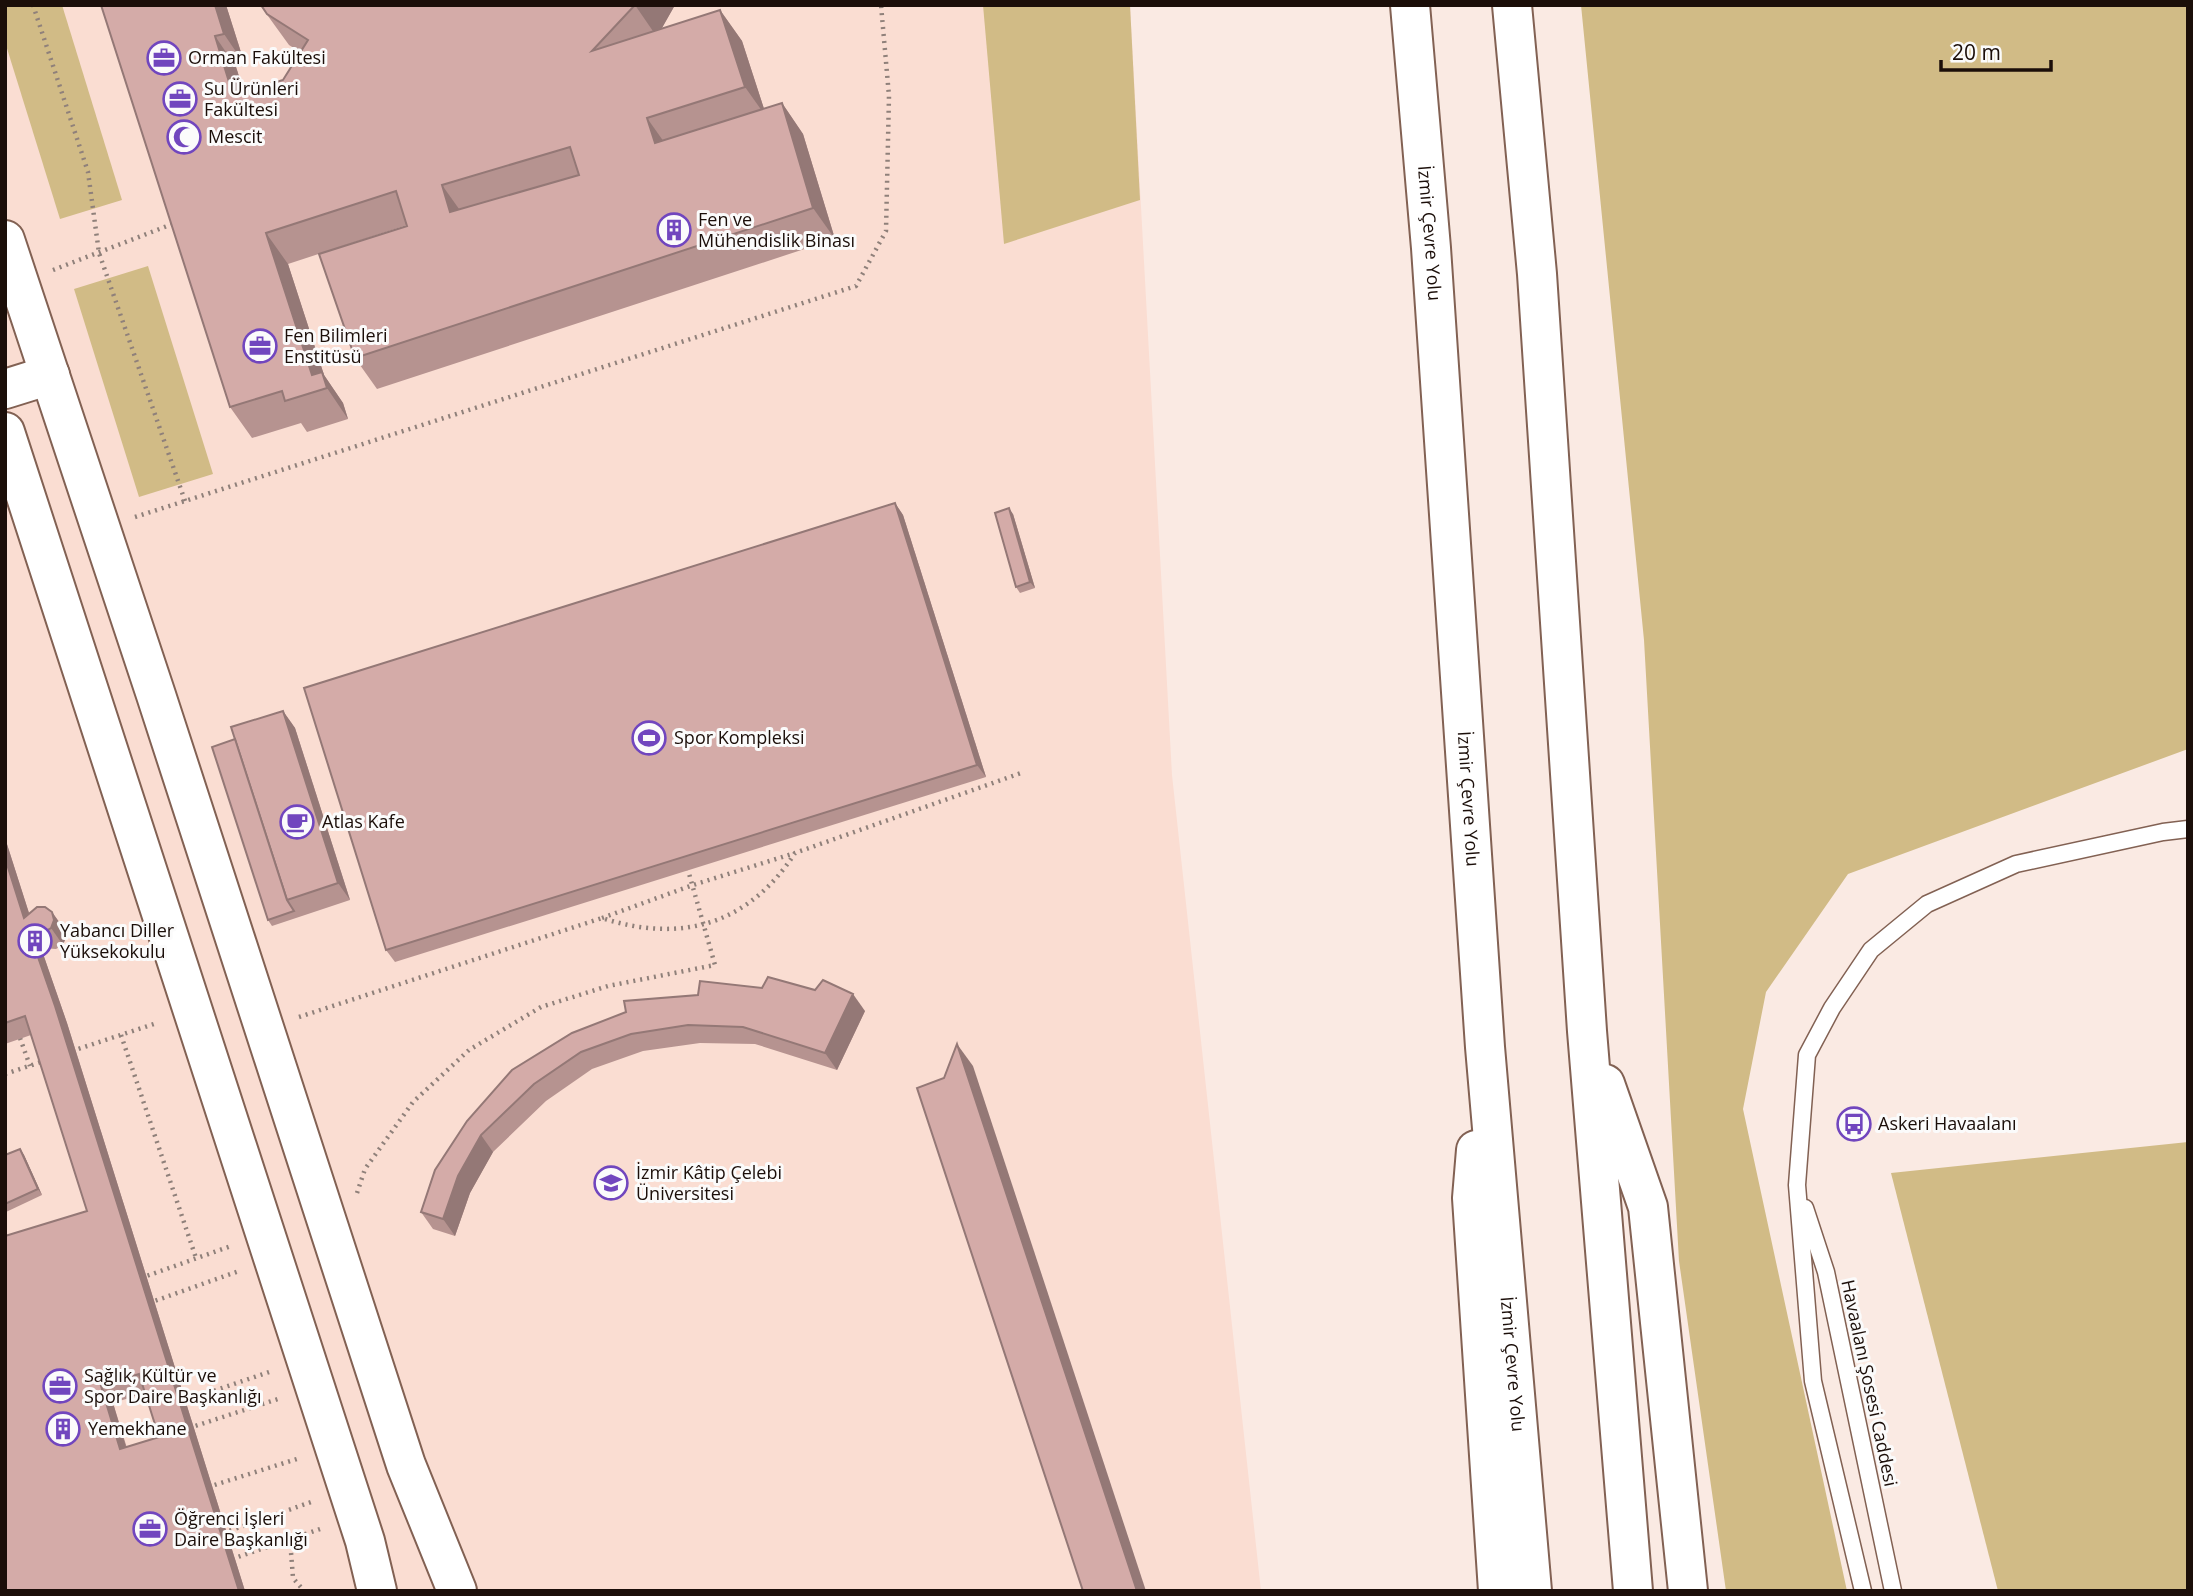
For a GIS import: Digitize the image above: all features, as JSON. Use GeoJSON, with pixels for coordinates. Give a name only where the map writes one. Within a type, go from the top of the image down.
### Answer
{"type":"FeatureCollection","features":[{"type":"Feature","properties":{"kind":"main road","name":"İzmir Çevre Yolu"},"geometry":{"type":"LineString","coordinates":[[1409,5],[1432,261],[1485,1047],[1532,1591]]}},
{"type":"Feature","properties":{"kind":"main road"},"geometry":{"type":"LineString","coordinates":[[1512,5],[1537,274],[1587,1031],[1633,1591]]}},
{"type":"Feature","properties":{"kind":"main road"},"geometry":{"type":"LineString","coordinates":[[5,240],[406,1465],[457,1591]]}},
{"type":"Feature","properties":{"kind":"main road"},"geometry":{"type":"LineString","coordinates":[[5,389],[50,375]]}},
{"type":"Feature","properties":{"kind":"main road"},"geometry":{"type":"LineString","coordinates":[[5,432],[353,1503],[377,1591]]}},
{"type":"Feature","properties":{"kind":"main road"},"geometry":{"type":"LineString","coordinates":[[1587,1031],[1648,1207],[1688,1591]]}},
{"type":"Feature","properties":{"kind":"main road"},"geometry":{"type":"LineString","coordinates":[[1485,1047],[1472,1198],[1498,1591]]}},
{"type":"Feature","properties":{"kind":"lane","name":"Havaalanı Şosesi Caddesi"},"geometry":{"type":"LineString","coordinates":[[1863,1591],[1813,1381],[1797,1185],[1807,1055],[1832,1008],[1871,950],[1927,904],[2016,864],[2188,829]]}},
{"type":"Feature","properties":{"kind":"lane","name":"Havaalanı Şosesi Caddesi"},"geometry":{"type":"LineString","coordinates":[[1797,1185],[1826,1272],[1893,1591]]}},
{"type":"Feature","properties":{"kind":"path"},"geometry":{"type":"LineString","coordinates":[[33,5],[89,172],[99,253],[185,501]]}},
{"type":"Feature","properties":{"kind":"path"},"geometry":{"type":"LineString","coordinates":[[101,528],[856,286],[886,231],[889,96],[881,5]]}},
{"type":"Feature","properties":{"kind":"path"},"geometry":{"type":"LineString","coordinates":[[19,283],[182,220]]}},
{"type":"Feature","properties":{"kind":"path"},"geometry":{"type":"LineString","coordinates":[[264,1029],[796,853],[1021,773]]}},
{"type":"Feature","properties":{"kind":"path"},"geometry":{"type":"LineString","coordinates":[[601,918],[652,930],[678,930],[704,925],[726,917],[766,891],[796,853]]}},
{"type":"Feature","properties":{"kind":"path"},"geometry":{"type":"LineString","coordinates":[[338,1254],[365,1169],[413,1101],[469,1050],[541,1007],[608,986],[715,965],[688,870]]}},
{"type":"Feature","properties":{"kind":"path"},"geometry":{"type":"LineString","coordinates":[[65,1054],[193,1010]]}},
{"type":"Feature","properties":{"kind":"path"},"geometry":{"type":"LineString","coordinates":[[121,1035],[196,1258]]}},
{"type":"Feature","properties":{"kind":"path"},"geometry":{"type":"LineString","coordinates":[[20,1038],[30,1066]]}},
{"type":"Feature","properties":{"kind":"path"},"geometry":{"type":"LineString","coordinates":[[5,1074],[54,1058]]}},
{"type":"Feature","properties":{"kind":"path"},"geometry":{"type":"LineString","coordinates":[[138,1279],[196,1258],[270,1247]]}},
{"type":"Feature","properties":{"kind":"path"},"geometry":{"type":"LineString","coordinates":[[147,1303],[270,1247]]}},
{"type":"Feature","properties":{"kind":"path"},"geometry":{"type":"LineString","coordinates":[[179,1402],[311,1373]]}},
{"type":"Feature","properties":{"kind":"path"},"geometry":{"type":"LineString","coordinates":[[188,1428],[311,1373]]}},
{"type":"Feature","properties":{"kind":"path"},"geometry":{"type":"LineString","coordinates":[[207,1487],[335,1447]]}},
{"type":"Feature","properties":{"kind":"path"},"geometry":{"type":"LineString","coordinates":[[222,1534],[353,1503]]}},
{"type":"Feature","properties":{"kind":"path"},"geometry":{"type":"LineString","coordinates":[[230,1560],[290,1539],[353,1503]]}},
{"type":"Feature","properties":{"kind":"path"},"geometry":{"type":"LineString","coordinates":[[290,1539],[293,1578],[304,1591]]}},
{"type":"Feature","properties":{"kind":"shaded area","name":"İzmir Kâtip Çelebi Üniversitesi"},"geometry":{"type":"Polygon","coordinates":[[[5,5],[1130,5],[1172,775],[1261,1591],[5,1591],[5,5]]]}},
{"type":"Feature","properties":{"kind":"shaded area"},"geometry":{"type":"Polygon","coordinates":[[[5,5],[62,5],[122,200],[60,219],[5,42],[5,5]]]}},
{"type":"Feature","properties":{"kind":"shaded area"},"geometry":{"type":"Polygon","coordinates":[[[983,5],[1130,5],[1140,200],[1004,244],[983,5]]]}},
{"type":"Feature","properties":{"kind":"shaded area"},"geometry":{"type":"Polygon","coordinates":[[[1581,5],[2188,5],[2188,749],[1848,874],[1766,992],[1743,1109],[1847,1591],[1726,1591],[1679,1261],[1644,640],[1581,5]]]}},
{"type":"Feature","properties":{"kind":"shaded area"},"geometry":{"type":"Polygon","coordinates":[[[148,266],[213,474],[139,497],[74,289],[148,266]]]}},
{"type":"Feature","properties":{"kind":"shaded area"},"geometry":{"type":"Polygon","coordinates":[[[2188,1142],[2188,1591],[1998,1591],[1891,1173],[2188,1142]]]}},
{"type":"Feature","properties":{"kind":"building","name":"Fen ve Mühendislik Binası"},"geometry":{"type":"Polygon","coordinates":[[[101,5],[215,5],[224,34],[215,36],[233,95],[283,80],[308,40],[267,14],[261,5],[635,5],[592,51],[720,10],[745,87],[647,118],[655,143],[782,103],[813,208],[355,358],[319,254],[407,226],[396,191],[266,233],[312,375],[322,372],[327,388],[285,401],[282,391],[230,407],[101,5]],[[570,147],[442,185],[450,212],[579,175],[570,147]]]}},
{"type":"Feature","properties":{"kind":"building","name":"Spor Kompleksi"},"geometry":{"type":"Polygon","coordinates":[[[895,503],[977,765],[386,950],[304,688],[895,503]]]}},
{"type":"Feature","properties":{"kind":"building"},"geometry":{"type":"Polygon","coordinates":[[[1009,508],[1030,582],[1016,587],[995,513],[1009,508]]]}},
{"type":"Feature","properties":{"kind":"building","name":"Atlas Kafe"},"geometry":{"type":"Polygon","coordinates":[[[283,711],[338,883],[287,900],[231,727],[283,711]]]}},
{"type":"Feature","properties":{"kind":"building"},"geometry":{"type":"Polygon","coordinates":[[[235,739],[287,900],[294,911],[268,920],[212,747],[235,739]]]}},
{"type":"Feature","properties":{"kind":"building","name":"Yemekhane"},"geometry":{"type":"Polygon","coordinates":[[[5,858],[24,918],[37,907],[45,907],[52,912],[54,920],[51,928],[44,932],[29,931],[239,1591],[5,1591],[5,1236],[87,1211],[25,1016],[5,1023],[5,858]],[[139,1374],[101,1386],[120,1449],[159,1437],[139,1374]]]}},
{"type":"Feature","properties":{"kind":"building"},"geometry":{"type":"Polygon","coordinates":[[[768,977],[815,990],[823,980],[853,994],[825,1053],[743,1027],[688,1025],[631,1034],[581,1052],[534,1084],[481,1135],[458,1176],[443,1219],[421,1212],[435,1170],[467,1121],[512,1070],[572,1033],[626,1012],[624,1001],[698,995],[700,981],[762,988],[768,977]]]}},
{"type":"Feature","properties":{"kind":"building"},"geometry":{"type":"Polygon","coordinates":[[[957,1044],[1137,1591],[1083,1591],[917,1088],[944,1078],[957,1044]]]}},
{"type":"Feature","properties":{"kind":"building"},"geometry":{"type":"Polygon","coordinates":[[[20,1149],[38,1189],[5,1204],[5,1155],[20,1149]]]}},
{"type":"Feature","properties":{"kind":"place","name":"Orman Fakültesi"},"geometry":{"type":"Point","coordinates":[164,58]}},
{"type":"Feature","properties":{"kind":"place","name":"Su Ürünleri Fakültesi"},"geometry":{"type":"Point","coordinates":[180,99]}},
{"type":"Feature","properties":{"kind":"place","name":"Mescit"},"geometry":{"type":"Point","coordinates":[184,137]}},
{"type":"Feature","properties":{"kind":"place","name":"Fen ve Mühendislik Binası"},"geometry":{"type":"Point","coordinates":[674,230]}},
{"type":"Feature","properties":{"kind":"place","name":"Fen Bilimleri Enstitüsü"},"geometry":{"type":"Point","coordinates":[260,346]}},
{"type":"Feature","properties":{"kind":"place","name":"Spor Kompleksi"},"geometry":{"type":"Point","coordinates":[649,738]}},
{"type":"Feature","properties":{"kind":"place","name":"Atlas Kafe"},"geometry":{"type":"Point","coordinates":[297,822]}},
{"type":"Feature","properties":{"kind":"place","name":"Yabancı Diller Yüksekokulu"},"geometry":{"type":"Point","coordinates":[35,941]}},
{"type":"Feature","properties":{"kind":"place","name":"Askeri Havaalanı"},"geometry":{"type":"Point","coordinates":[1854,1124]}},
{"type":"Feature","properties":{"kind":"place","name":"İzmir Kâtip Çelebi Üniversitesi"},"geometry":{"type":"Point","coordinates":[611,1183]}},
{"type":"Feature","properties":{"kind":"place","name":"Sağlık, Kültür ve Spor Daire Başkanlığı"},"geometry":{"type":"Point","coordinates":[60,1386]}},
{"type":"Feature","properties":{"kind":"place","name":"Yemekhane"},"geometry":{"type":"Point","coordinates":[63,1429]}},
{"type":"Feature","properties":{"kind":"place","name":"Öğrenci İşleri Daire Başkanlığı"},"geometry":{"type":"Point","coordinates":[150,1529]}}]}
